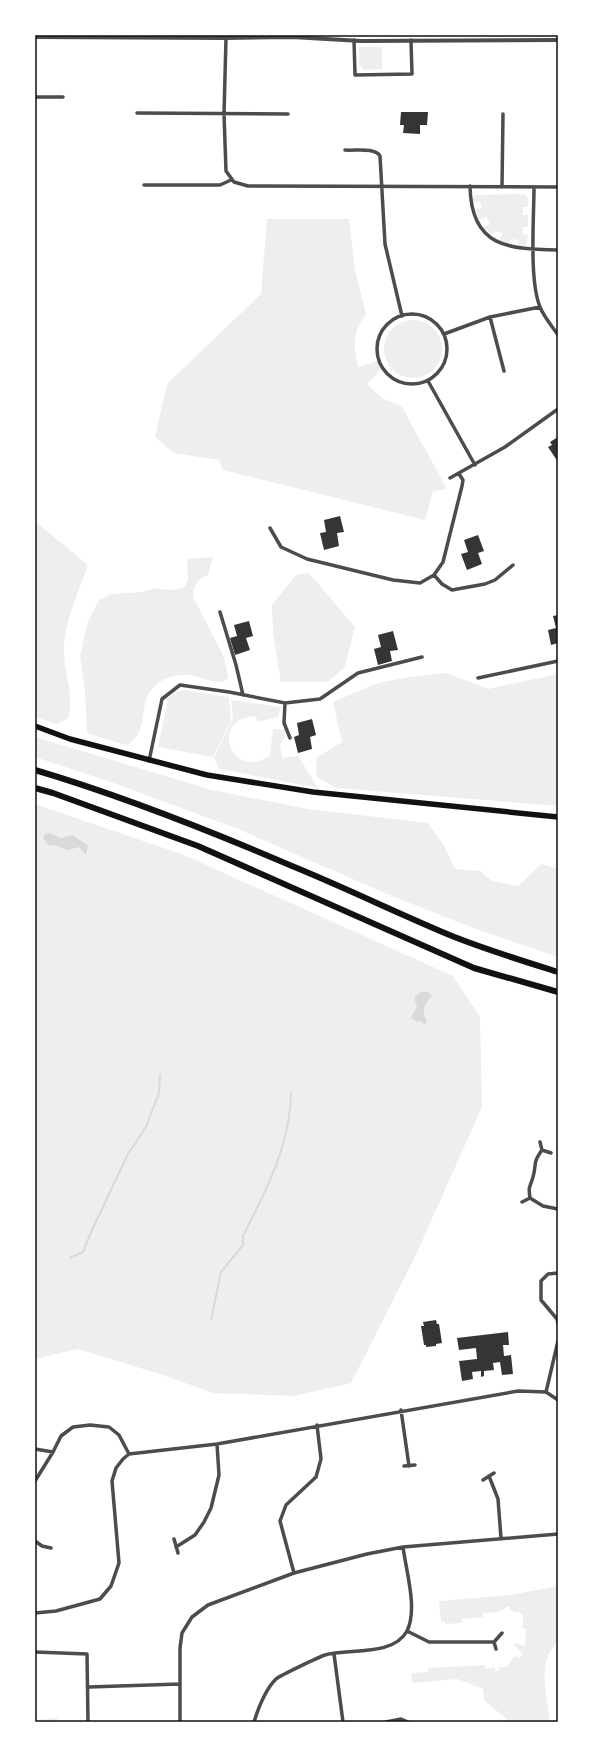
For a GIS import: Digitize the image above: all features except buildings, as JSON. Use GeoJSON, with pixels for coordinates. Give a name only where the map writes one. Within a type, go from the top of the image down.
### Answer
{"type":"FeatureCollection","features":[{"type":"Feature","properties":{"kind":"highway"},"geometry":{"type":"LineString","coordinates":[[35,770],[130,802],[199,828],[293,866],[454,936],[508,957],[558,972]]}},
{"type":"Feature","properties":{"kind":"highway"},"geometry":{"type":"LineString","coordinates":[[35,788],[53,793],[198,846],[474,968],[558,992]]}},
{"type":"Feature","properties":{"kind":"main road"},"geometry":{"type":"LineString","coordinates":[[35,726],[62,736],[149,761],[206,775],[313,792],[558,817]]}},
{"type":"Feature","properties":{"kind":"street"},"geometry":{"type":"LineString","coordinates":[[35,37],[93,36],[226,38],[292,36],[354,40],[558,40]]}},
{"type":"Feature","properties":{"kind":"street"},"geometry":{"type":"LineString","coordinates":[[226,38],[224,114],[226,167],[228,176],[237,184],[248,186],[558,187]]}},
{"type":"Feature","properties":{"kind":"street"},"geometry":{"type":"LineString","coordinates":[[354,40],[355,75],[412,74],[411,40]]}},
{"type":"Feature","properties":{"kind":"street"},"geometry":{"type":"LineString","coordinates":[[35,97],[63,97]]}},
{"type":"Feature","properties":{"kind":"street"},"geometry":{"type":"LineString","coordinates":[[137,114],[288,114]]}},
{"type":"Feature","properties":{"kind":"street"},"geometry":{"type":"LineString","coordinates":[[502,187],[504,114]]}},
{"type":"Feature","properties":{"kind":"street"},"geometry":{"type":"LineString","coordinates":[[345,150],[373,151],[378,152],[380,156],[385,244],[402,316]]}},
{"type":"Feature","properties":{"kind":"street"},"geometry":{"type":"LineString","coordinates":[[144,185],[220,185],[231,180]]}},
{"type":"Feature","properties":{"kind":"street"},"geometry":{"type":"LineString","coordinates":[[470,186],[472,206],[478,224],[486,234],[503,245],[515,248],[558,250]]}},
{"type":"Feature","properties":{"kind":"street"},"geometry":{"type":"LineString","coordinates":[[534,187],[534,278],[540,307],[558,336]]}},
{"type":"Feature","properties":{"kind":"street"},"geometry":{"type":"LineString","coordinates":[[444,334],[490,317],[540,307]]}},
{"type":"Feature","properties":{"kind":"street"},"geometry":{"type":"LineString","coordinates":[[414,315],[424,317],[435,323],[444,334],[447,346],[445,361],[439,372],[428,381],[409,384],[397,381],[385,372],[380,361],[377,349],[378,341],[383,330],[393,320],[402,316],[414,315]]}},
{"type":"Feature","properties":{"kind":"street"},"geometry":{"type":"LineString","coordinates":[[490,317],[504,371]]}},
{"type":"Feature","properties":{"kind":"street"},"geometry":{"type":"LineString","coordinates":[[428,381],[475,465]]}},
{"type":"Feature","properties":{"kind":"street"},"geometry":{"type":"LineString","coordinates":[[450,478],[460,474],[524,435],[558,409]]}},
{"type":"Feature","properties":{"kind":"street"},"geometry":{"type":"LineString","coordinates":[[270,528],[281,547],[307,559],[393,580],[420,583],[434,575],[443,562],[462,486],[460,474]]}},
{"type":"Feature","properties":{"kind":"street"},"geometry":{"type":"LineString","coordinates":[[434,575],[442,584],[452,590],[486,584],[496,580],[513,564]]}},
{"type":"Feature","properties":{"kind":"street"},"geometry":{"type":"LineString","coordinates":[[220,612],[236,665],[243,695]]}},
{"type":"Feature","properties":{"kind":"street"},"geometry":{"type":"LineString","coordinates":[[149,761],[162,699],[180,686],[229,692],[285,703],[320,699],[358,673],[422,657]]}},
{"type":"Feature","properties":{"kind":"street"},"geometry":{"type":"LineString","coordinates":[[478,678],[558,661]]}},
{"type":"Feature","properties":{"kind":"street"},"geometry":{"type":"LineString","coordinates":[[285,703],[284,723],[290,738]]}},
{"type":"Feature","properties":{"kind":"street"},"geometry":{"type":"LineString","coordinates":[[540,1142],[542,1150],[535,1160],[533,1177],[528,1186],[530,1198],[543,1206],[558,1209]]}},
{"type":"Feature","properties":{"kind":"street"},"geometry":{"type":"LineString","coordinates":[[542,1150],[551,1153]]}},
{"type":"Feature","properties":{"kind":"street"},"geometry":{"type":"LineString","coordinates":[[522,1202],[530,1198]]}},
{"type":"Feature","properties":{"kind":"street"},"geometry":{"type":"LineString","coordinates":[[558,1273],[548,1274],[541,1281],[541,1300],[557,1319],[558,1324]]}},
{"type":"Feature","properties":{"kind":"street"},"geometry":{"type":"LineString","coordinates":[[546,1392],[558,1341]]}},
{"type":"Feature","properties":{"kind":"street"},"geometry":{"type":"LineString","coordinates":[[35,1613],[56,1611],[100,1599],[111,1586],[119,1562],[112,1481],[116,1468],[123,1459],[130,1454],[217,1444],[401,1410],[518,1391],[546,1392],[558,1400]]}},
{"type":"Feature","properties":{"kind":"street"},"geometry":{"type":"LineString","coordinates":[[401,1410],[409,1466]]}},
{"type":"Feature","properties":{"kind":"street"},"geometry":{"type":"LineString","coordinates":[[294,1573],[280,1521],[286,1505],[316,1477],[321,1459],[317,1425]]}},
{"type":"Feature","properties":{"kind":"street"},"geometry":{"type":"LineString","coordinates":[[35,1481],[61,1436],[73,1427],[109,1427],[119,1435],[130,1454]]}},
{"type":"Feature","properties":{"kind":"street"},"geometry":{"type":"LineString","coordinates":[[176,1547],[195,1535],[211,1508],[219,1475],[217,1444]]}},
{"type":"Feature","properties":{"kind":"street"},"geometry":{"type":"LineString","coordinates":[[35,1449],[53,1452]]}},
{"type":"Feature","properties":{"kind":"street"},"geometry":{"type":"LineString","coordinates":[[404,1466],[416,1465]]}},
{"type":"Feature","properties":{"kind":"street"},"geometry":{"type":"LineString","coordinates":[[483,1480],[494,1473]]}},
{"type":"Feature","properties":{"kind":"street"},"geometry":{"type":"LineString","coordinates":[[489,1476],[498,1499],[501,1538]]}},
{"type":"Feature","properties":{"kind":"street"},"geometry":{"type":"LineString","coordinates":[[180,1722],[180,1648],[182,1633],[192,1617],[208,1606],[294,1573],[402,1547],[558,1534]]}},
{"type":"Feature","properties":{"kind":"street"},"geometry":{"type":"LineString","coordinates":[[174,1540],[178,1553]]}},
{"type":"Feature","properties":{"kind":"street"},"geometry":{"type":"LineString","coordinates":[[35,1541],[42,1546],[52,1548]]}},
{"type":"Feature","properties":{"kind":"street"},"geometry":{"type":"LineString","coordinates":[[254,1722],[260,1704],[276,1679],[325,1655],[379,1649],[395,1642],[407,1631],[412,1608],[402,1547]]}},
{"type":"Feature","properties":{"kind":"street"},"geometry":{"type":"LineString","coordinates":[[407,1631],[429,1642],[494,1642],[502,1633]]}},
{"type":"Feature","properties":{"kind":"street"},"geometry":{"type":"LineString","coordinates":[[494,1642],[496,1649]]}},
{"type":"Feature","properties":{"kind":"street"},"geometry":{"type":"LineString","coordinates":[[35,1652],[87,1654],[89,1687],[88,1722]]}},
{"type":"Feature","properties":{"kind":"street"},"geometry":{"type":"LineString","coordinates":[[334,1654],[343,1722]]}},
{"type":"Feature","properties":{"kind":"street"},"geometry":{"type":"LineString","coordinates":[[89,1687],[180,1684]]}},
{"type":"Feature","properties":{"kind":"street"},"geometry":{"type":"LineString","coordinates":[[386,1722],[401,1719],[408,1722]]}},
{"type":"Feature","properties":{"kind":"shaded area"},"geometry":{"type":"Polygon","coordinates":[[[359,47],[382,47],[382,69],[364,70],[359,65],[359,47]]]}},
{"type":"Feature","properties":{"kind":"shaded area"},"geometry":{"type":"Polygon","coordinates":[[[525,194],[528,198],[528,207],[523,207],[523,215],[528,215],[528,227],[523,227],[523,234],[528,235],[526,246],[518,246],[519,240],[511,239],[509,245],[499,240],[503,234],[496,231],[492,235],[483,228],[490,224],[486,217],[479,220],[475,209],[482,208],[480,202],[474,202],[473,197],[475,195],[525,194]]]}},
{"type":"Feature","properties":{"kind":"shaded area"},"geometry":{"type":"Polygon","coordinates":[[[267,219],[349,219],[355,270],[366,314],[356,333],[355,339],[355,353],[358,367],[378,361],[381,369],[367,384],[382,398],[402,407],[447,489],[433,491],[425,520],[223,470],[219,460],[174,453],[155,437],[167,384],[261,294],[267,219]]]}},
{"type":"Feature","properties":{"kind":"shaded area"},"geometry":{"type":"Polygon","coordinates":[[[407,320],[419,320],[434,328],[442,343],[442,355],[434,370],[419,378],[407,378],[392,370],[384,355],[384,343],[392,328],[407,320]]]}},
{"type":"Feature","properties":{"kind":"shaded area"},"geometry":{"type":"Polygon","coordinates":[[[35,523],[37,523],[88,565],[73,606],[65,637],[64,657],[70,692],[70,709],[68,718],[57,724],[35,717],[35,523]]]}},
{"type":"Feature","properties":{"kind":"shaded area"},"geometry":{"type":"Polygon","coordinates":[[[213,557],[208,575],[196,583],[193,597],[224,657],[228,677],[224,682],[220,682],[188,675],[176,675],[160,682],[152,689],[145,702],[141,727],[138,734],[126,745],[87,733],[85,692],[80,656],[88,621],[99,600],[111,594],[143,592],[155,588],[168,590],[181,589],[185,586],[188,579],[187,559],[213,557]]]}},
{"type":"Feature","properties":{"kind":"shaded area"},"geometry":{"type":"Polygon","coordinates":[[[309,573],[355,627],[345,667],[327,682],[281,682],[273,634],[272,605],[296,575],[309,573]]]}},
{"type":"Feature","properties":{"kind":"shaded area"},"geometry":{"type":"Polygon","coordinates":[[[446,673],[488,689],[558,674],[558,806],[337,788],[317,777],[316,758],[342,742],[333,702],[378,683],[410,677],[446,673]]]}},
{"type":"Feature","properties":{"kind":"shaded area"},"geometry":{"type":"Polygon","coordinates":[[[184,690],[229,697],[231,721],[213,757],[158,747],[168,699],[174,693],[184,690]]]}},
{"type":"Feature","properties":{"kind":"shaded area"},"geometry":{"type":"Polygon","coordinates":[[[231,700],[281,707],[278,717],[257,722],[255,716],[240,720],[232,728],[229,737],[231,748],[236,756],[245,761],[257,762],[270,755],[273,729],[284,730],[285,736],[280,744],[282,758],[298,756],[318,788],[219,769],[214,758],[233,718],[231,700]]]}},
{"type":"Feature","properties":{"kind":"shaded area"},"geometry":{"type":"Polygon","coordinates":[[[35,737],[212,790],[308,809],[428,823],[444,846],[455,869],[480,871],[492,881],[518,886],[541,864],[558,869],[558,957],[473,928],[387,894],[238,829],[111,782],[35,757],[35,737]]]}},
{"type":"Feature","properties":{"kind":"shaded area"},"geometry":{"type":"Polygon","coordinates":[[[35,804],[184,855],[453,976],[480,1017],[482,1107],[414,1259],[351,1383],[294,1396],[213,1393],[160,1374],[78,1349],[35,1359],[35,804]]]}},
{"type":"Feature","properties":{"kind":"shaded area"},"geometry":{"type":"Polygon","coordinates":[[[49,833],[61,838],[73,835],[88,846],[86,855],[79,847],[68,850],[57,846],[48,845],[43,838],[44,835],[49,833]]]}},
{"type":"Feature","properties":{"kind":"shaded area"},"geometry":{"type":"Polygon","coordinates":[[[421,992],[428,992],[432,996],[424,1008],[424,1014],[427,1021],[425,1025],[421,1021],[418,1022],[411,1018],[417,1006],[414,998],[421,992]]]}},
{"type":"Feature","properties":{"kind":"shaded area"},"geometry":{"type":"Polygon","coordinates":[[[558,1586],[558,1642],[551,1650],[545,1669],[545,1690],[550,1722],[510,1722],[484,1700],[483,1689],[457,1679],[412,1683],[411,1673],[428,1672],[428,1668],[485,1665],[486,1669],[495,1667],[495,1671],[499,1671],[499,1668],[507,1666],[515,1656],[519,1658],[523,1654],[514,1645],[515,1643],[525,1646],[526,1629],[522,1628],[523,1615],[519,1612],[517,1613],[509,1610],[510,1607],[507,1607],[499,1612],[483,1613],[483,1617],[462,1619],[462,1623],[445,1624],[445,1622],[441,1622],[439,1601],[510,1595],[558,1586]]]}},
{"type":"Feature","properties":{"kind":"shaded area"},"geometry":{"type":"Polygon","coordinates":[[[57,1718],[58,1722],[37,1722],[36,1720],[57,1718]]]}},
{"type":"Feature","properties":{"kind":"waterway"},"geometry":{"type":"LineString","coordinates":[[70,1258],[83,1252],[128,1154],[146,1127],[159,1093],[160,1075]]}},
{"type":"Feature","properties":{"kind":"waterway"},"geometry":{"type":"LineString","coordinates":[[211,1320],[221,1272],[243,1245],[243,1236],[268,1185],[275,1167],[286,1131],[290,1112],[291,1093]]}}]}
